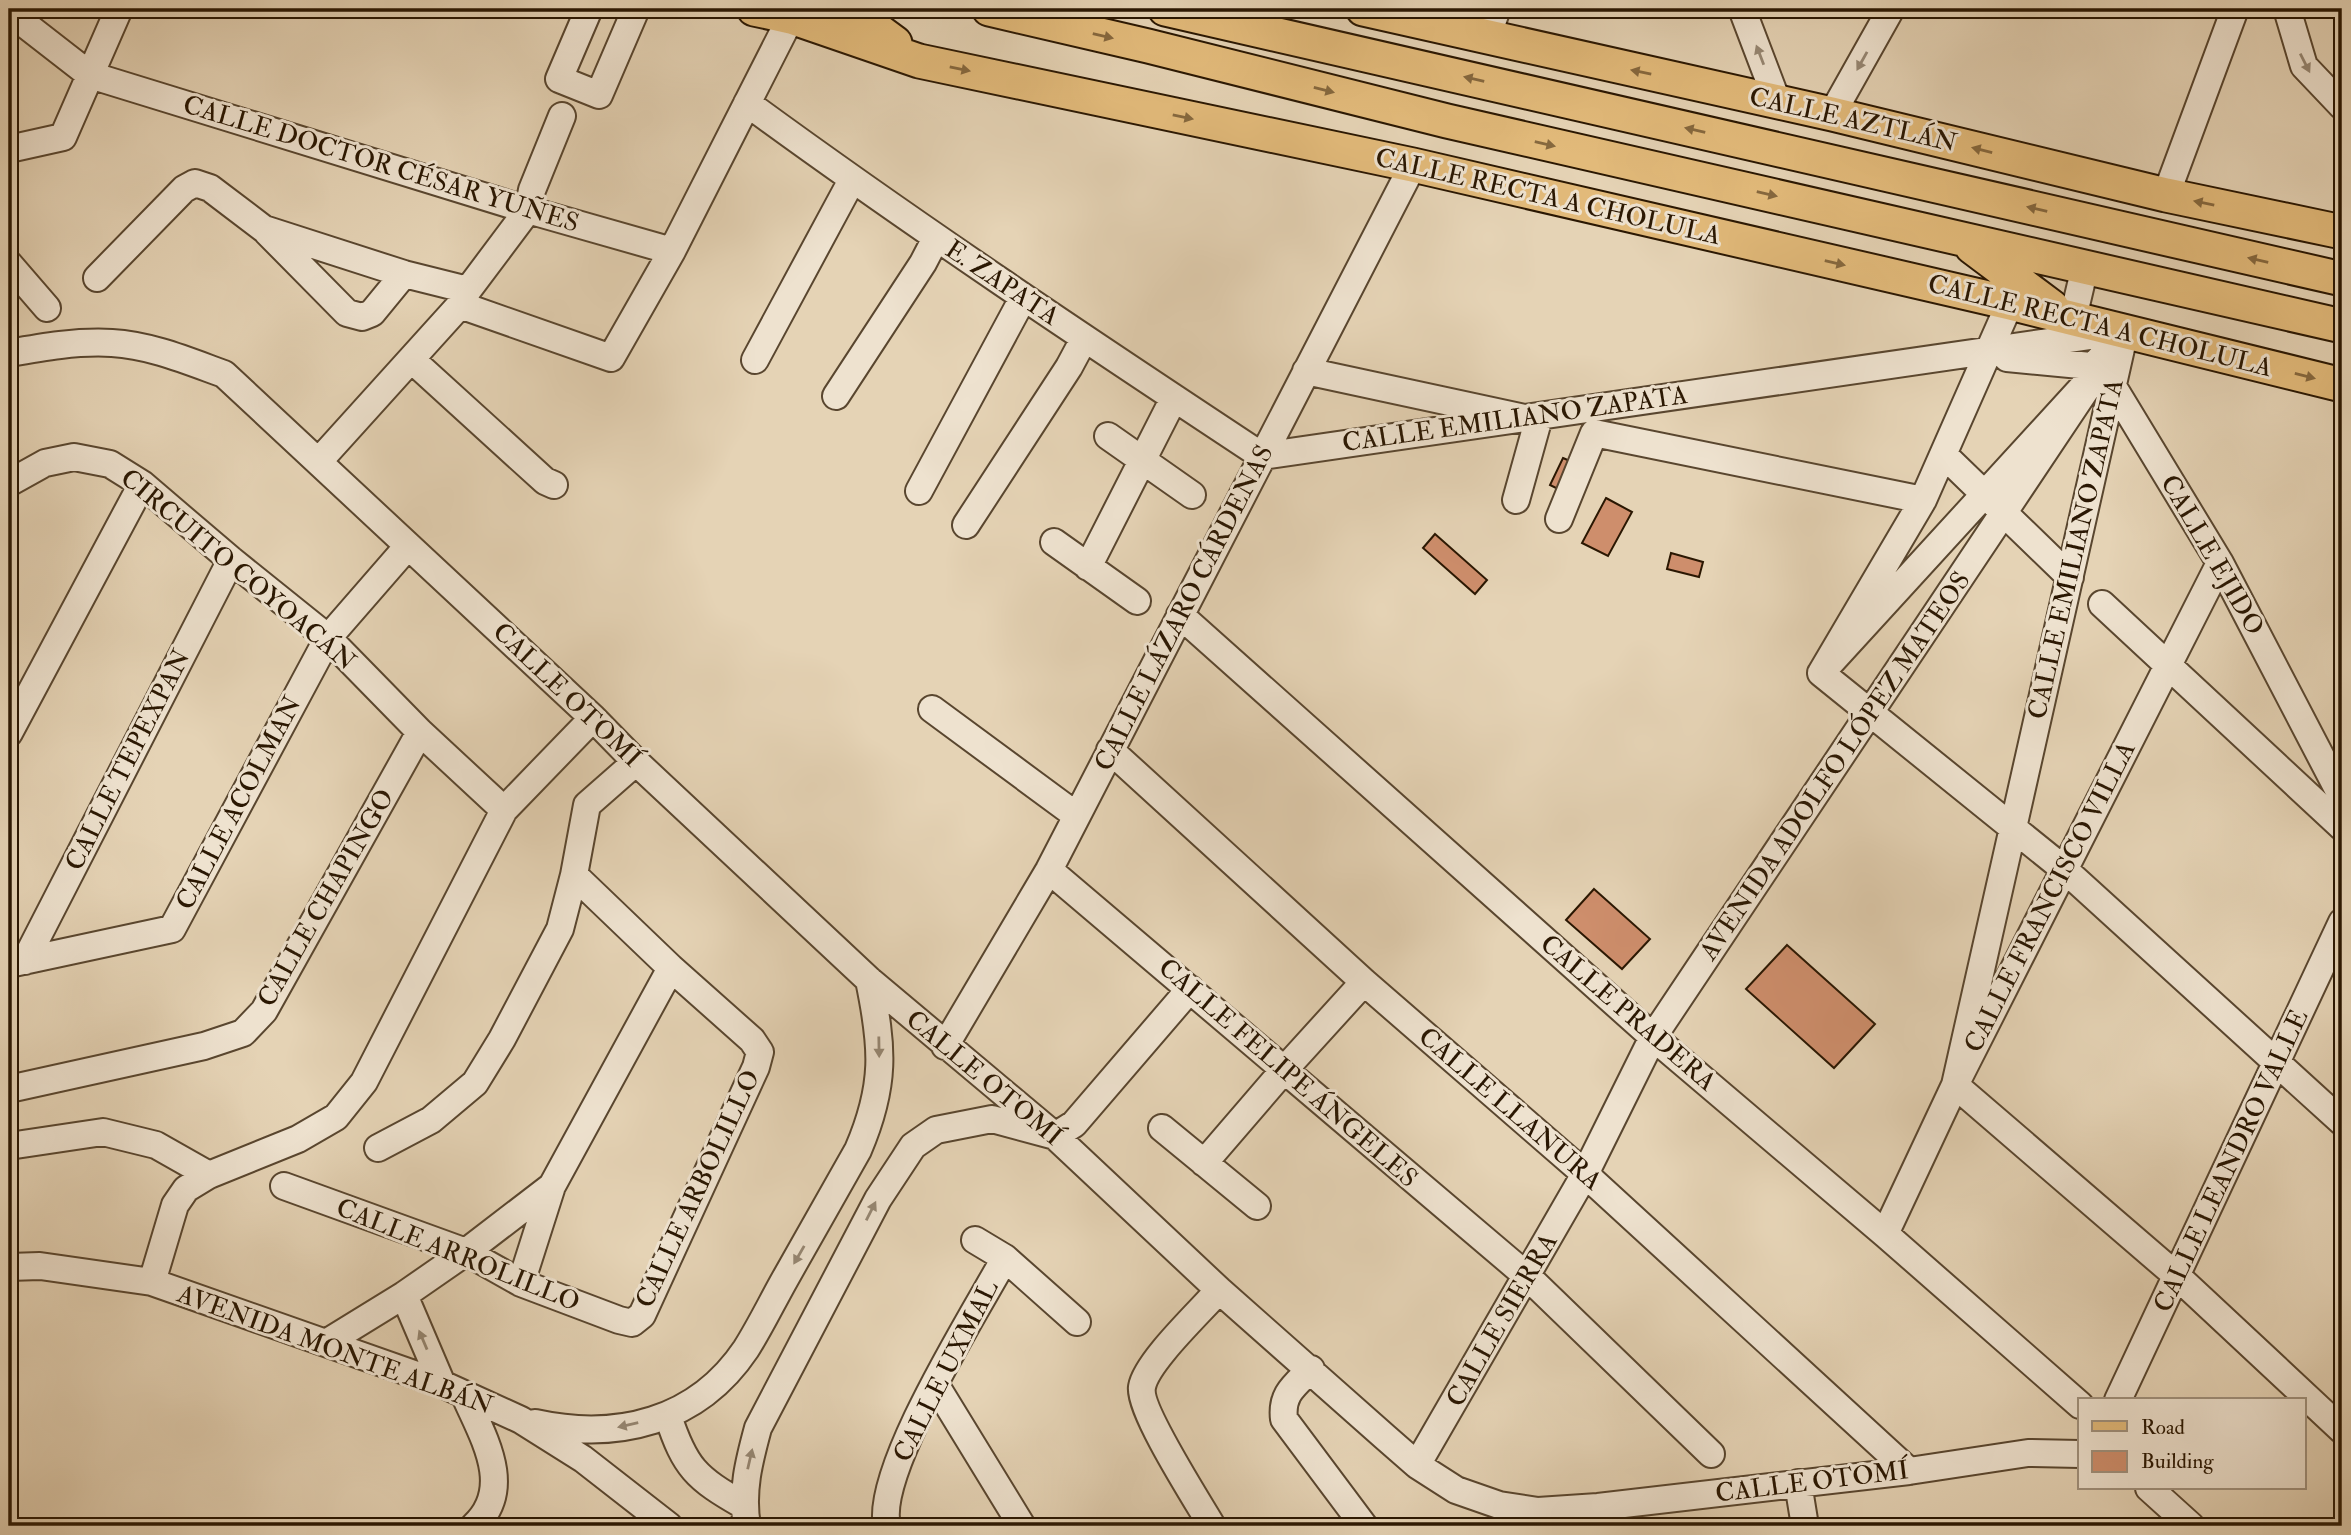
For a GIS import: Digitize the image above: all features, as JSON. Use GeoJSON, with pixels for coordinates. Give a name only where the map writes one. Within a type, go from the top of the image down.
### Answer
{"type":"FeatureCollection","features":[{"type":"Feature","properties":{"kind":"main road","name":"CALLE RECTA A CHOLULA"},"geometry":{"type":"LineString","coordinates":[[754,9],[791,17],[919,61],[1413,165],[2010,303],[2073,324],[2125,331],[2342,385]]}},
{"type":"Feature","properties":{"kind":"main road"},"geometry":{"type":"LineString","coordinates":[[849,9],[919,61]]}},
{"type":"Feature","properties":{"kind":"main road","name":"CALLE RECTA A CHOLULA"},"geometry":{"type":"LineString","coordinates":[[989,9],[1447,121],[2342,326]]}},
{"type":"Feature","properties":{"kind":"main road"},"geometry":{"type":"LineString","coordinates":[[1165,9],[2342,279]]}},
{"type":"Feature","properties":{"kind":"main road","name":"CALLE AZTLÁN"},"geometry":{"type":"LineString","coordinates":[[1363,9],[1492,23],[1777,102],[2166,195],[2342,232]]}},
{"type":"Feature","properties":{"kind":"main road"},"geometry":{"type":"LineString","coordinates":[[1492,23],[1555,98]]}},
{"type":"Feature","properties":{"kind":"main road"},"geometry":{"type":"LineString","coordinates":[[1962,239],[2073,324]]}},
{"type":"Feature","properties":{"kind":"street"},"geometry":{"type":"LineString","coordinates":[[9,149],[63,137],[118,9]]}},
{"type":"Feature","properties":{"kind":"street"},"geometry":{"type":"LineString","coordinates":[[589,9],[559,79],[599,95],[636,9]]}},
{"type":"Feature","properties":{"kind":"street"},"geometry":{"type":"LineString","coordinates":[[1742,9],[1777,102]]}},
{"type":"Feature","properties":{"kind":"street"},"geometry":{"type":"LineString","coordinates":[[1832,114],[1891,9]]}},
{"type":"Feature","properties":{"kind":"street"},"geometry":{"type":"LineString","coordinates":[[2166,195],[2235,9]]}},
{"type":"Feature","properties":{"kind":"street"},"geometry":{"type":"LineString","coordinates":[[2287,9],[2304,65],[2342,106]]}},
{"type":"Feature","properties":{"kind":"street"},"geometry":{"type":"LineString","coordinates":[[9,12],[90,75]]}},
{"type":"Feature","properties":{"kind":"street"},"geometry":{"type":"LineString","coordinates":[[264,229],[404,274],[611,358],[672,251],[791,17]]}},
{"type":"Feature","properties":{"kind":"street"},"geometry":{"type":"LineString","coordinates":[[9,39],[36,33]]}},
{"type":"Feature","properties":{"kind":"street","name":"CALLE DOCTOR CÉSAR YUÑES"},"geometry":{"type":"LineString","coordinates":[[90,75],[528,210],[672,251]]}},
{"type":"Feature","properties":{"kind":"street","name":"E. ZAPATA"},"geometry":{"type":"LineString","coordinates":[[747,103],[852,180],[1084,340],[1262,456]]}},
{"type":"Feature","properties":{"kind":"street"},"geometry":{"type":"LineString","coordinates":[[319,461],[412,360],[464,297],[528,210],[532,190],[562,116]]}},
{"type":"Feature","properties":{"kind":"street","name":"CALLE LÁZARO CÁRDENAS"},"geometry":{"type":"LineString","coordinates":[[945,1046],[1049,870],[1413,165]]}},
{"type":"Feature","properties":{"kind":"street"},"geometry":{"type":"LineString","coordinates":[[755,360],[852,180]]}},
{"type":"Feature","properties":{"kind":"street"},"geometry":{"type":"LineString","coordinates":[[97,278],[184,189],[195,183],[210,188],[264,229],[347,313],[362,317],[372,313],[404,274]]}},
{"type":"Feature","properties":{"kind":"street"},"geometry":{"type":"LineString","coordinates":[[836,396],[923,263],[936,238]]}},
{"type":"Feature","properties":{"kind":"street"},"geometry":{"type":"LineString","coordinates":[[9,264],[47,308]]}},
{"type":"Feature","properties":{"kind":"street"},"geometry":{"type":"LineString","coordinates":[[2073,324],[2085,267]]}},
{"type":"Feature","properties":{"kind":"street"},"geometry":{"type":"LineString","coordinates":[[919,491],[1023,298]]}},
{"type":"Feature","properties":{"kind":"street"},"geometry":{"type":"LineString","coordinates":[[2010,303],[1923,500],[1821,673],[2065,870],[2342,1122]]}},
{"type":"Feature","properties":{"kind":"street","name":"CALLE EMILIANO ZAPATA"},"geometry":{"type":"LineString","coordinates":[[1262,456],[1989,353],[2073,324]]}},
{"type":"Feature","properties":{"kind":"street","name":"CALLE EJIDO"},"geometry":{"type":"LineString","coordinates":[[2073,324],[2220,563],[2342,796]]}},
{"type":"Feature","properties":{"kind":"street","name":"AVENIDA ADOLFO LÓPEZ MATEOS"},"geometry":{"type":"LineString","coordinates":[[1585,1174],[1653,1037],[2004,513],[2104,371],[2125,331]]}},
{"type":"Feature","properties":{"kind":"street"},"geometry":{"type":"LineString","coordinates":[[966,525],[1084,340]]}},
{"type":"Feature","properties":{"kind":"street","name":"CALLE OTOMÍ"},"geometry":{"type":"LineString","coordinates":[[9,353],[59,344],[114,343],[170,355],[223,374],[593,718],[636,762],[869,980],[1055,1136],[1219,1290],[1417,1465],[1456,1490],[1499,1505],[1538,1511],[1598,1507],[1909,1471],[2028,1453],[2078,1454]]}},
{"type":"Feature","properties":{"kind":"street"},"geometry":{"type":"LineString","coordinates":[[1989,353],[2104,371]]}},
{"type":"Feature","properties":{"kind":"street"},"geometry":{"type":"LineString","coordinates":[[412,360],[545,481],[554,485]]}},
{"type":"Feature","properties":{"kind":"street"},"geometry":{"type":"LineString","coordinates":[[1307,371],[1531,419],[1516,500]]}},
{"type":"Feature","properties":{"kind":"street","name":"CALLE EMILIANO ZAPATA"},"geometry":{"type":"LineString","coordinates":[[1955,1085],[2070,577],[2104,371]]}},
{"type":"Feature","properties":{"kind":"street","name":"AVENIDA ADOLFO LÓPEZ MATEOS"},"geometry":{"type":"LineString","coordinates":[[1821,673],[1984,495],[2104,371]]}},
{"type":"Feature","properties":{"kind":"street"},"geometry":{"type":"LineString","coordinates":[[1088,567],[1174,398]]}},
{"type":"Feature","properties":{"kind":"street"},"geometry":{"type":"LineString","coordinates":[[1559,519],[1594,433],[1923,500]]}},
{"type":"Feature","properties":{"kind":"street"},"geometry":{"type":"LineString","coordinates":[[1108,436],[1192,495]]}},
{"type":"Feature","properties":{"kind":"street"},"geometry":{"type":"LineString","coordinates":[[1944,455],[2070,577]]}},
{"type":"Feature","properties":{"kind":"street","name":"CIRCUITO COYOACÁN"},"geometry":{"type":"LineString","coordinates":[[9,483],[45,464],[74,457],[110,464],[142,484],[328,638],[420,733],[504,810]]}},
{"type":"Feature","properties":{"kind":"street"},"geometry":{"type":"LineString","coordinates":[[9,733],[142,484]]}},
{"type":"Feature","properties":{"kind":"street"},"geometry":{"type":"LineString","coordinates":[[1054,542],[1137,601]]}},
{"type":"Feature","properties":{"kind":"street","name":"CALLE ACOLMAN"},"geometry":{"type":"LineString","coordinates":[[17,962],[172,929],[328,638],[408,545]]}},
{"type":"Feature","properties":{"kind":"street","name":"CALLE TEPEXPAN"},"geometry":{"type":"LineString","coordinates":[[17,962],[231,560]]}},
{"type":"Feature","properties":{"kind":"street","name":"CALLE FRANCISCO VILLA"},"geometry":{"type":"LineString","coordinates":[[1885,1234],[1955,1085],[2220,563]]}},
{"type":"Feature","properties":{"kind":"street"},"geometry":{"type":"LineString","coordinates":[[2102,604],[2342,827]]}},
{"type":"Feature","properties":{"kind":"street","name":"CALLE PRADERA"},"geometry":{"type":"LineString","coordinates":[[1180,615],[1653,1037],[1885,1234],[2078,1403]]}},
{"type":"Feature","properties":{"kind":"street"},"geometry":{"type":"LineString","coordinates":[[933,709],[1077,816]]}},
{"type":"Feature","properties":{"kind":"street"},"geometry":{"type":"LineString","coordinates":[[152,1282],[174,1205],[187,1189],[209,1175],[298,1139],[336,1116],[357,1091],[504,810],[593,718]]}},
{"type":"Feature","properties":{"kind":"street","name":"CALLE CHAPINGO"},"geometry":{"type":"LineString","coordinates":[[9,1089],[204,1046],[243,1033],[264,1011],[420,733]]}},
{"type":"Feature","properties":{"kind":"street","name":"CALLE LLANURA"},"geometry":{"type":"LineString","coordinates":[[1110,750],[1364,982],[1585,1174],[1909,1471]]}},
{"type":"Feature","properties":{"kind":"street"},"geometry":{"type":"LineString","coordinates":[[378,1148],[430,1120],[475,1083],[502,1039],[561,929],[587,805],[636,762]]}},
{"type":"Feature","properties":{"kind":"street","name":"CALLE FELIPE ÁNGELES"},"geometry":{"type":"LineString","coordinates":[[1049,870],[1527,1276],[1712,1454]]}},
{"type":"Feature","properties":{"kind":"street"},"geometry":{"type":"LineString","coordinates":[[521,1283],[552,1186],[671,968],[574,875]]}},
{"type":"Feature","properties":{"kind":"street","name":"CALLE LEANDRO VALLE"},"geometry":{"type":"LineString","coordinates":[[2119,1398],[2178,1277],[2342,922]]}},
{"type":"Feature","properties":{"kind":"street","name":"CALLE ARBOLILLO"},"geometry":{"type":"LineString","coordinates":[[632,1323],[642,1315],[756,1067],[760,1052],[752,1040],[671,968]]}},
{"type":"Feature","properties":{"kind":"street"},"geometry":{"type":"LineString","coordinates":[[521,1420],[559,1428],[608,1429],[668,1416],[691,1404],[718,1381],[745,1350],[858,1150],[871,1121],[880,1086],[879,1026],[869,980]]}},
{"type":"Feature","properties":{"kind":"street"},"geometry":{"type":"LineString","coordinates":[[1204,1163],[1364,982]]}},
{"type":"Feature","properties":{"kind":"street"},"geometry":{"type":"LineString","coordinates":[[745,1516],[748,1464],[758,1428],[878,1199],[913,1146],[936,1130],[992,1119],[1055,1136],[1074,1124],[1190,989]]}},
{"type":"Feature","properties":{"kind":"street"},"geometry":{"type":"LineString","coordinates":[[1955,1085],[2178,1277],[2342,1430]]}},
{"type":"Feature","properties":{"kind":"street"},"geometry":{"type":"LineString","coordinates":[[1162,1128],[1257,1206]]}},
{"type":"Feature","properties":{"kind":"street"},"geometry":{"type":"LineString","coordinates":[[9,1146],[103,1132],[156,1145],[209,1175]]}},
{"type":"Feature","properties":{"kind":"street","name":"CALLE SIERRA"},"geometry":{"type":"LineString","coordinates":[[1417,1465],[1585,1174]]}},
{"type":"Feature","properties":{"kind":"street","name":"CALLE ARROLILLO"},"geometry":{"type":"LineString","coordinates":[[285,1186],[466,1252],[521,1283],[632,1323]]}},
{"type":"Feature","properties":{"kind":"street"},"geometry":{"type":"LineString","coordinates":[[326,1343],[404,1295],[466,1252],[552,1186]]}},
{"type":"Feature","properties":{"kind":"street"},"geometry":{"type":"LineString","coordinates":[[975,1240],[1005,1258],[1077,1322]]}},
{"type":"Feature","properties":{"kind":"street","name":"CALLE UXMAL"},"geometry":{"type":"LineString","coordinates":[[887,1526],[890,1484],[915,1422],[1005,1258]]}},
{"type":"Feature","properties":{"kind":"street","name":"AVENIDA MONTE ALBÁN"},"geometry":{"type":"LineString","coordinates":[[9,1267],[40,1266],[152,1282],[453,1390],[521,1420],[583,1459],[668,1526]]}},
{"type":"Feature","properties":{"kind":"street"},"geometry":{"type":"LineString","coordinates":[[1212,1526],[1147,1412],[1141,1388],[1150,1368],[1219,1290]]}},
{"type":"Feature","properties":{"kind":"street"},"geometry":{"type":"LineString","coordinates":[[404,1295],[453,1390],[491,1455],[495,1484],[489,1507],[483,1518],[474,1526]]}},
{"type":"Feature","properties":{"kind":"street"},"geometry":{"type":"LineString","coordinates":[[1311,1369],[1288,1393],[1282,1404],[1284,1419],[1364,1526]]}},
{"type":"Feature","properties":{"kind":"street"},"geometry":{"type":"LineString","coordinates":[[935,1384],[1022,1526]]}},
{"type":"Feature","properties":{"kind":"street"},"geometry":{"type":"LineString","coordinates":[[668,1416],[679,1448],[689,1466],[745,1516]]}},
{"type":"Feature","properties":{"kind":"street"},"geometry":{"type":"LineString","coordinates":[[1798,1483],[1805,1526]]}},
{"type":"Feature","properties":{"kind":"street"},"geometry":{"type":"LineString","coordinates":[[2151,1490],[2191,1526]]}},
{"type":"Feature","properties":{"kind":"building"},"geometry":{"type":"Polygon","coordinates":[[[1563,458],[1577,464],[1564,492],[1550,485],[1563,458]]]}},
{"type":"Feature","properties":{"kind":"building"},"geometry":{"type":"Polygon","coordinates":[[[1606,498],[1632,512],[1608,556],[1582,543],[1606,498]]]}},
{"type":"Feature","properties":{"kind":"building"},"geometry":{"type":"Polygon","coordinates":[[[1435,534],[1487,580],[1475,594],[1423,548],[1435,534]]]}},
{"type":"Feature","properties":{"kind":"building"},"geometry":{"type":"Polygon","coordinates":[[[1671,553],[1703,562],[1699,577],[1667,569],[1671,553]]]}},
{"type":"Feature","properties":{"kind":"building"},"geometry":{"type":"Polygon","coordinates":[[[1594,889],[1650,939],[1622,969],[1566,920],[1594,889]]]}},
{"type":"Feature","properties":{"kind":"building"},"geometry":{"type":"Polygon","coordinates":[[[1787,945],[1875,1024],[1834,1068],[1746,989],[1787,945]]]}}]}
